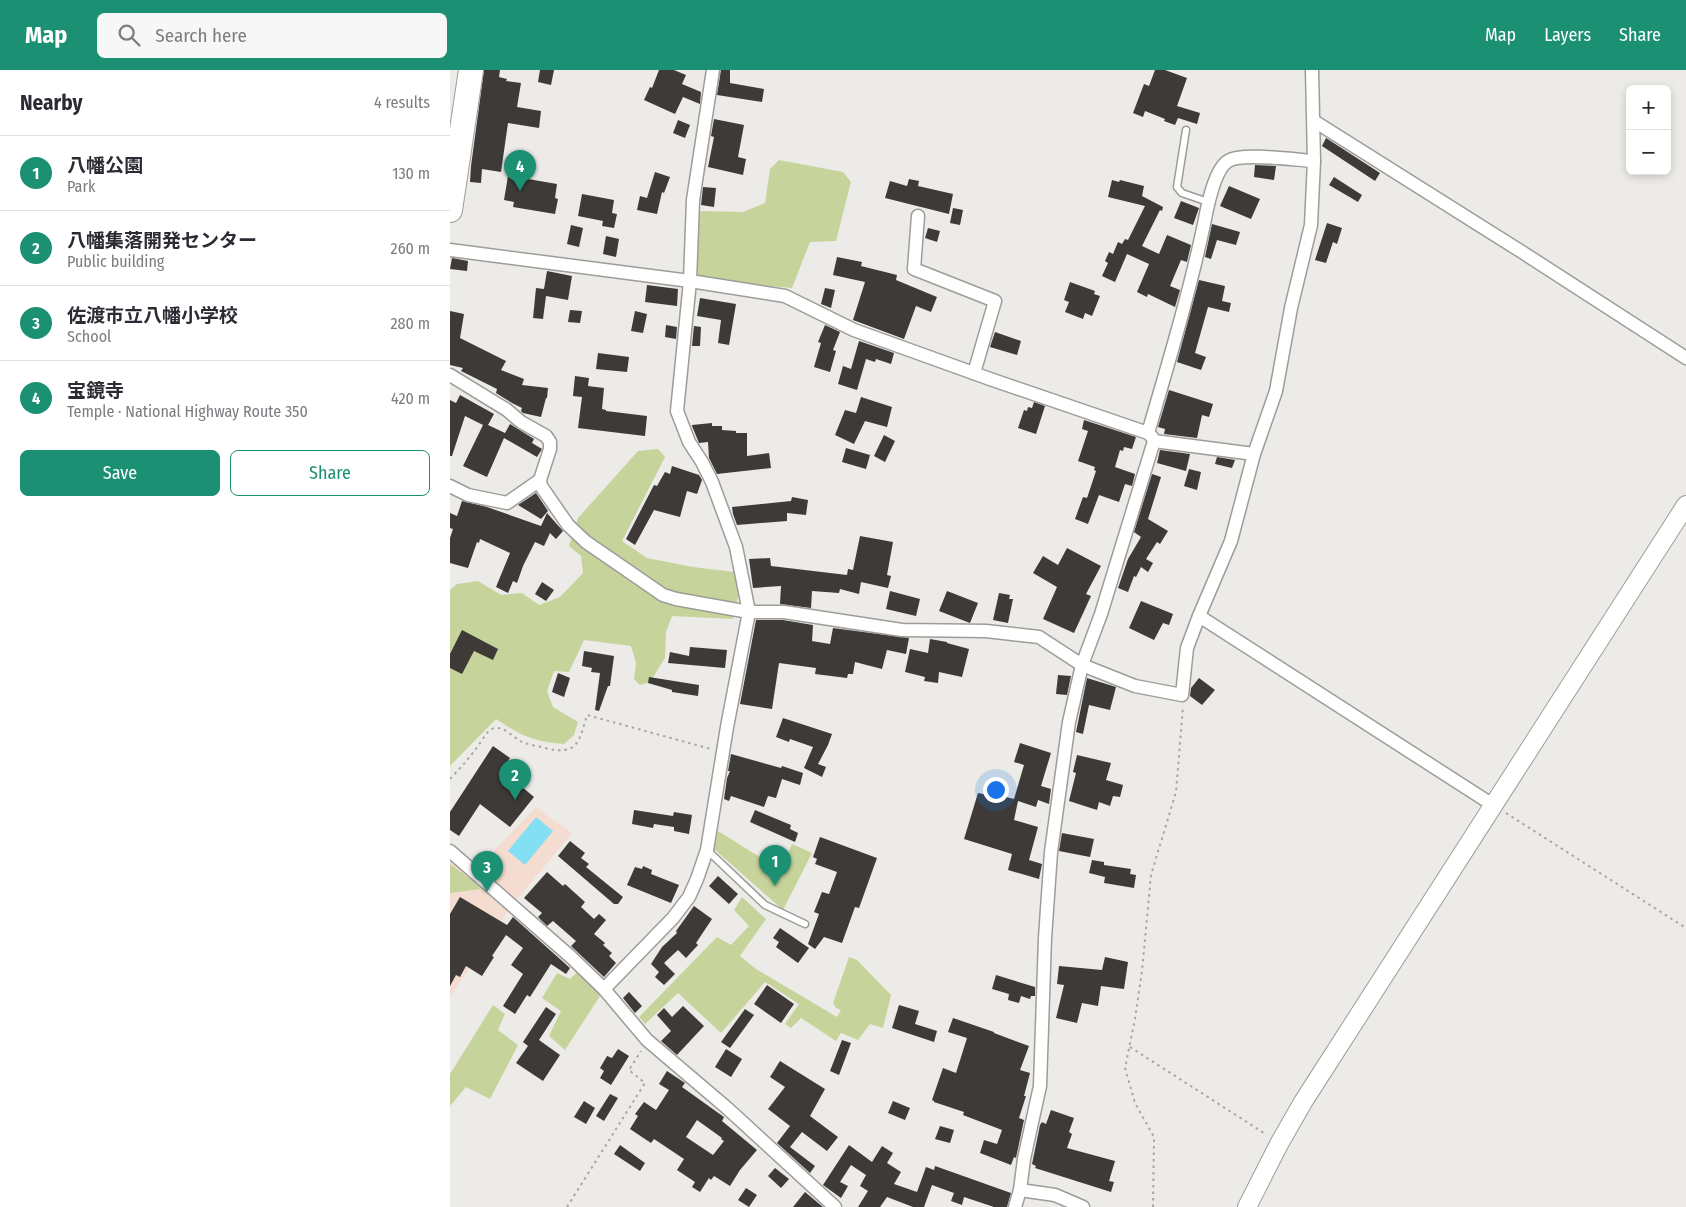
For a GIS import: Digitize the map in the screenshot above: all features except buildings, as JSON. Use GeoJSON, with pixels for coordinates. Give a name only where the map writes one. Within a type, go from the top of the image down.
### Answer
{"type":"FeatureCollection","features":[{"type":"Feature","properties":{"kind":"highway"},"geometry":{"type":"LineString","coordinates":[[450,210],[471,70]]}},
{"type":"Feature","properties":{"kind":"street"},"geometry":{"type":"LineString","coordinates":[[604,989],[673,918],[689,897],[707,850],[749,612],[736,547],[712,482],[689,442],[677,411],[690,281],[692,200],[713,70]]}},
{"type":"Feature","properties":{"kind":"street"},"geometry":{"type":"LineString","coordinates":[[450,376],[546,436],[550,442],[550,449],[540,480],[541,486],[568,525],[586,542],[663,595],[749,612],[784,612],[902,630],[986,632],[1039,637],[1082,665],[1136,686],[1182,695],[1188,648],[1199,616],[1231,542],[1254,454],[1276,391],[1291,308],[1311,225],[1314,161],[1312,70]]}},
{"type":"Feature","properties":{"kind":"street"},"geometry":{"type":"LineString","coordinates":[[1314,121],[1686,358]]}},
{"type":"Feature","properties":{"kind":"street"},"geometry":{"type":"LineString","coordinates":[[1015,1207],[1040,1086],[1044,938],[1051,852],[1068,722],[1082,665],[1119,560],[1195,268],[1208,202],[1221,168],[1228,161],[1249,157],[1314,161]]}},
{"type":"Feature","properties":{"kind":"street"},"geometry":{"type":"LineString","coordinates":[[918,216],[914,269],[995,301],[974,373]]}},
{"type":"Feature","properties":{"kind":"street"},"geometry":{"type":"LineString","coordinates":[[450,250],[690,281],[785,296],[854,330],[1151,437],[1254,454]]}},
{"type":"Feature","properties":{"kind":"street"},"geometry":{"type":"LineString","coordinates":[[450,486],[468,495],[507,503],[540,480]]}},
{"type":"Feature","properties":{"kind":"street"},"geometry":{"type":"LineString","coordinates":[[1247,1207],[1303,1102],[1686,505]]}},
{"type":"Feature","properties":{"kind":"street"},"geometry":{"type":"LineString","coordinates":[[1199,616],[1493,805]]}},
{"type":"Feature","properties":{"kind":"street"},"geometry":{"type":"LineString","coordinates":[[450,852],[572,958],[604,989],[648,1040],[727,1108],[835,1207]]}},
{"type":"Feature","properties":{"kind":"street"},"geometry":{"type":"LineString","coordinates":[[1020,1190],[1055,1195],[1083,1207]]}},
{"type":"Feature","properties":{"kind":"lane"},"geometry":{"type":"LineString","coordinates":[[1186,130],[1177,187],[1182,193],[1208,202]]}},
{"type":"Feature","properties":{"kind":"lane"},"geometry":{"type":"LineString","coordinates":[[707,850],[765,906],[805,924]]}},
{"type":"Feature","properties":{"kind":"path"},"geometry":{"type":"LineString","coordinates":[[1153,1207],[1154,1137],[1135,1103],[1125,1068],[1142,971],[1150,875],[1176,792],[1183,714],[1182,695]]}},
{"type":"Feature","properties":{"kind":"path"},"geometry":{"type":"LineString","coordinates":[[450,778],[472,756],[490,730],[496,727],[505,730],[523,742],[558,751],[568,750],[576,745],[587,715],[723,752]]}},
{"type":"Feature","properties":{"kind":"path"},"geometry":{"type":"LineString","coordinates":[[1493,805],[1686,928]]}},
{"type":"Feature","properties":{"kind":"path"},"geometry":{"type":"LineString","coordinates":[[567,1207],[645,1083],[629,1070],[648,1040]]}},
{"type":"Feature","properties":{"kind":"path"},"geometry":{"type":"LineString","coordinates":[[1130,1047],[1279,1144]]}},
{"type":"Feature","properties":{"kind":"shaded area"},"geometry":{"type":"Polygon","coordinates":[[[536,807],[572,833],[510,908],[450,997],[450,859],[471,875],[536,807]]]}},
{"type":"Feature","properties":{"kind":"green space"},"geometry":{"type":"Polygon","coordinates":[[[779,160],[843,172],[851,182],[836,241],[810,242],[792,288],[706,280],[696,274],[696,219],[701,211],[743,212],[765,203],[770,169],[779,160]]]}},
{"type":"Feature","properties":{"kind":"green space"},"geometry":{"type":"Polygon","coordinates":[[[658,449],[665,457],[622,541],[647,558],[693,567],[734,572],[739,592],[733,619],[672,616],[666,632],[665,658],[650,682],[640,685],[634,679],[636,663],[631,646],[584,640],[569,672],[554,671],[547,691],[553,707],[578,722],[574,735],[564,744],[544,742],[521,734],[496,719],[450,766],[450,590],[457,584],[478,581],[501,595],[522,593],[539,605],[560,597],[583,573],[581,556],[569,546],[578,518],[638,451],[658,449]]]}},
{"type":"Feature","properties":{"kind":"green space"},"geometry":{"type":"Polygon","coordinates":[[[718,831],[766,861],[768,857],[775,860],[777,855],[786,858],[792,844],[812,853],[783,910],[713,848],[718,831]]]}},
{"type":"Feature","properties":{"kind":"green space"},"geometry":{"type":"Polygon","coordinates":[[[450,864],[473,881],[481,889],[450,893],[450,864]]]}},
{"type":"Feature","properties":{"kind":"green space"},"geometry":{"type":"Polygon","coordinates":[[[742,897],[766,919],[740,956],[756,969],[837,1017],[841,1010],[836,1008],[833,1003],[849,957],[857,960],[891,995],[883,1028],[870,1024],[858,1040],[841,1033],[836,1041],[801,1018],[791,1028],[785,1024],[799,1004],[765,982],[721,1033],[678,993],[645,1024],[639,1017],[717,937],[731,945],[749,926],[734,910],[742,897]]]}},
{"type":"Feature","properties":{"kind":"green space"},"geometry":{"type":"Polygon","coordinates":[[[578,971],[600,996],[565,1050],[549,1036],[561,1011],[542,998],[557,973],[570,979],[578,971]]]}},
{"type":"Feature","properties":{"kind":"green space"},"geometry":{"type":"Polygon","coordinates":[[[493,1005],[505,1014],[498,1030],[518,1045],[490,1099],[466,1087],[450,1106],[450,1074],[493,1005]]]}},
{"type":"Feature","properties":{"kind":"water"},"geometry":{"type":"Polygon","coordinates":[[[536,817],[553,831],[525,865],[508,851],[536,817]]]}},
{"type":"Feature","properties":{"kind":"place","name":"宝鏡寺"},"geometry":{"type":"Point","coordinates":[520,191]}},
{"type":"Feature","properties":{"kind":"place","name":"八幡集落開発センター"},"geometry":{"type":"Point","coordinates":[515,800]}},
{"type":"Feature","properties":{"kind":"place","name":"八幡公園"},"geometry":{"type":"Point","coordinates":[775,886]}},
{"type":"Feature","properties":{"kind":"place","name":"佐渡市立八幡小学校"},"geometry":{"type":"Point","coordinates":[487,892]}}]}
